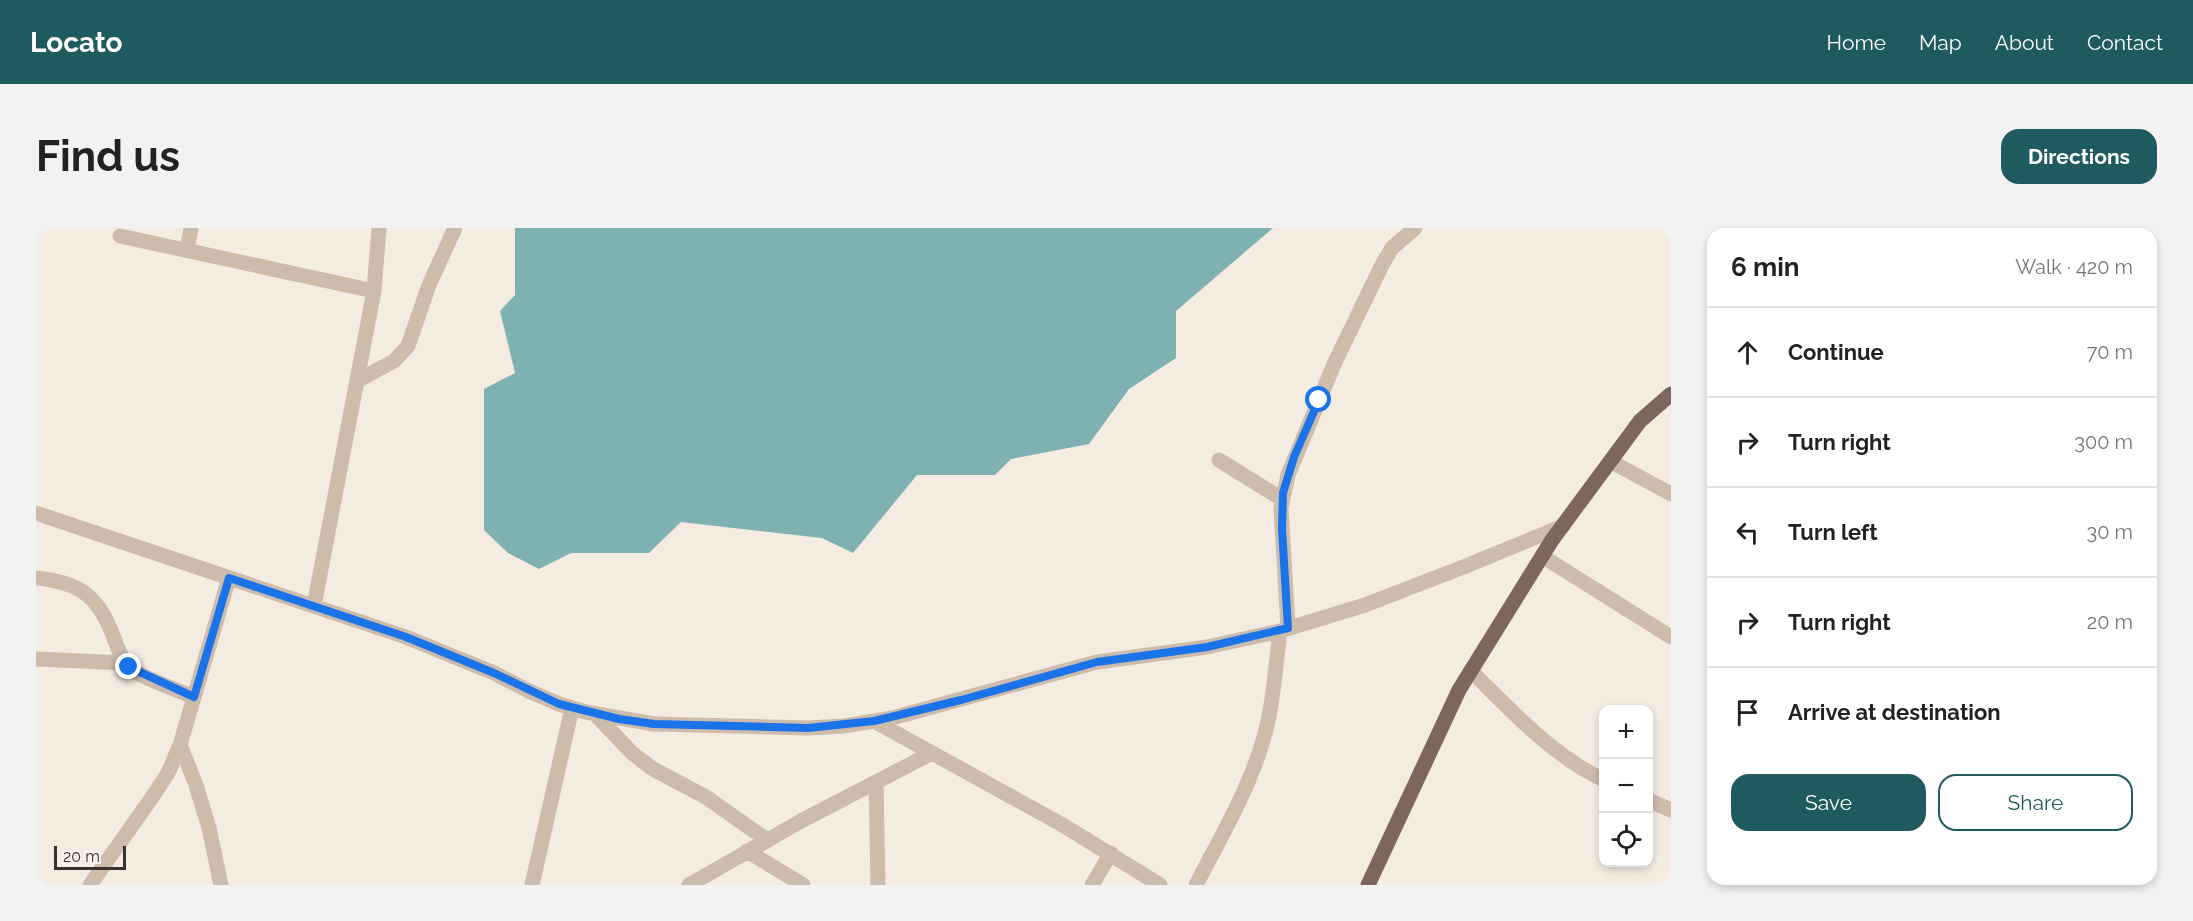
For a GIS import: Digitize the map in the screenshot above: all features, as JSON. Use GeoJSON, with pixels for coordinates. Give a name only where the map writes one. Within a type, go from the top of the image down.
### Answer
{"type":"FeatureCollection","features":[{"type":"Feature","properties":{"kind":"main road"},"geometry":{"type":"LineString","coordinates":[[1368,885],[1459,690],[1563,526],[1640,421],[1671,394]]}},
{"type":"Feature","properties":{"kind":"street"},"geometry":{"type":"LineString","coordinates":[[187,250],[191,228]]}},
{"type":"Feature","properties":{"kind":"street"},"geometry":{"type":"LineString","coordinates":[[314,606],[374,291],[379,228]]}},
{"type":"Feature","properties":{"kind":"street"},"geometry":{"type":"LineString","coordinates":[[357,381],[394,361],[408,346],[429,285],[455,228]]}},
{"type":"Feature","properties":{"kind":"street"},"geometry":{"type":"LineString","coordinates":[[1197,885],[1245,787],[1260,752],[1268,720],[1284,630],[1282,499],[1294,457],[1335,362],[1382,265],[1399,235],[1415,228]]}},
{"type":"Feature","properties":{"kind":"street"},"geometry":{"type":"LineString","coordinates":[[120,236],[374,291]]}},
{"type":"Feature","properties":{"kind":"street"},"geometry":{"type":"LineString","coordinates":[[1219,460],[1282,499]]}},
{"type":"Feature","properties":{"kind":"street"},"geometry":{"type":"LineString","coordinates":[[1610,461],[1671,494]]}},
{"type":"Feature","properties":{"kind":"street"},"geometry":{"type":"LineString","coordinates":[[36,513],[86,532],[406,637],[573,708],[654,724],[808,728],[874,721],[961,700],[1097,662],[1207,647],[1284,630],[1365,605],[1563,526]]}},
{"type":"Feature","properties":{"kind":"street"},"geometry":{"type":"LineString","coordinates":[[1542,556],[1671,637]]}},
{"type":"Feature","properties":{"kind":"street"},"geometry":{"type":"LineString","coordinates":[[36,578],[58,580],[77,587],[89,596],[102,610],[121,656],[129,667],[194,697]]}},
{"type":"Feature","properties":{"kind":"street"},"geometry":{"type":"LineString","coordinates":[[90,885],[168,773],[180,745],[229,578]]}},
{"type":"Feature","properties":{"kind":"street"},"geometry":{"type":"LineString","coordinates":[[36,659],[126,663]]}},
{"type":"Feature","properties":{"kind":"street"},"geometry":{"type":"LineString","coordinates":[[1471,671],[1541,740],[1562,756],[1599,777]]}},
{"type":"Feature","properties":{"kind":"street"},"geometry":{"type":"LineString","coordinates":[[532,885],[573,708]]}},
{"type":"Feature","properties":{"kind":"street"},"geometry":{"type":"LineString","coordinates":[[595,714],[632,753],[653,769],[706,797],[767,840]]}},
{"type":"Feature","properties":{"kind":"street"},"geometry":{"type":"LineString","coordinates":[[874,721],[1111,853],[1160,885]]}},
{"type":"Feature","properties":{"kind":"street"},"geometry":{"type":"LineString","coordinates":[[180,745],[196,785],[209,828],[221,885]]}},
{"type":"Feature","properties":{"kind":"street"},"geometry":{"type":"LineString","coordinates":[[689,885],[767,840],[932,753]]}},
{"type":"Feature","properties":{"kind":"street"},"geometry":{"type":"LineString","coordinates":[[876,782],[878,885]]}},
{"type":"Feature","properties":{"kind":"street"},"geometry":{"type":"LineString","coordinates":[[1653,802],[1671,810]]}},
{"type":"Feature","properties":{"kind":"street"},"geometry":{"type":"LineString","coordinates":[[747,851],[803,885]]}},
{"type":"Feature","properties":{"kind":"street"},"geometry":{"type":"LineString","coordinates":[[1092,885],[1111,853]]}},
{"type":"Feature","properties":{"kind":"water"},"geometry":{"type":"Polygon","coordinates":[[[515,228],[1273,228],[1176,311],[1176,358],[1129,389],[1089,444],[1011,459],[995,475],[917,475],[853,553],[822,538],[681,522],[649,553],[571,553],[539,569],[508,553],[484,530],[484,389],[515,373],[500,311],[515,295],[515,228]]]}},
{"type":"Feature","properties":{"kind":"route"},"geometry":{"type":"LineString","coordinates":[[129,667],[194,697],[229,578],[406,637],[494,673],[559,704],[619,719],[654,724],[808,728],[844,726],[892,718],[1097,662],[1207,647],[1280,631],[1288,628],[1281,508],[1283,493],[1294,457],[1319,400]]}}]}
